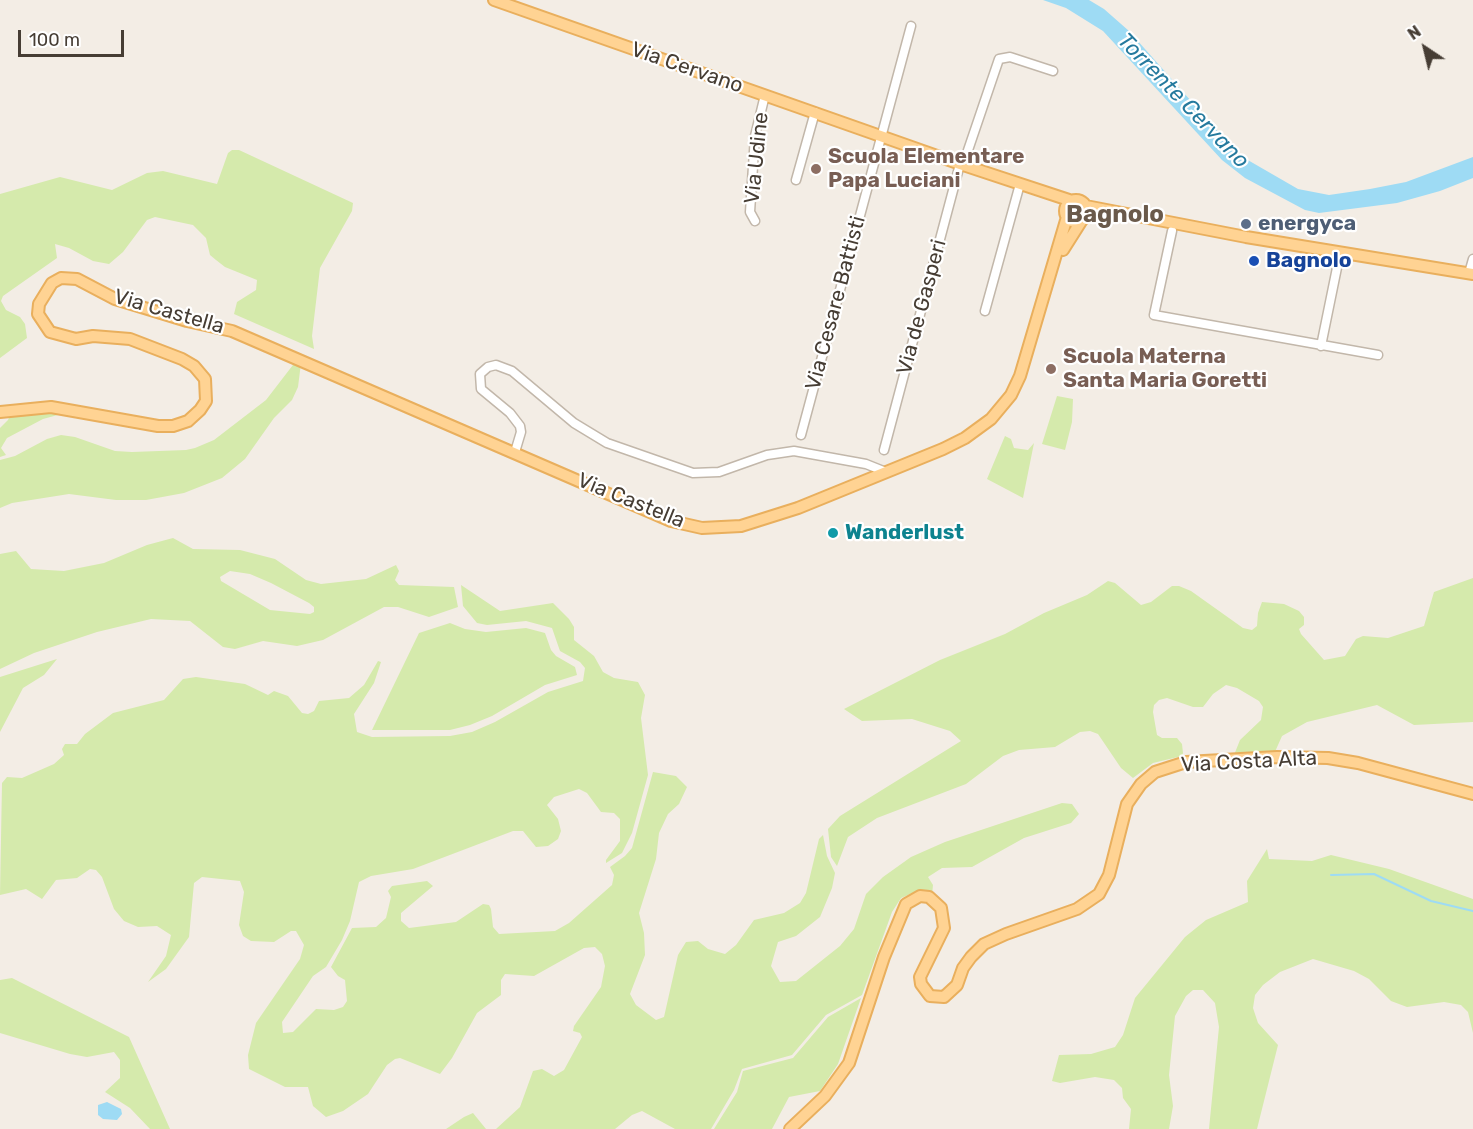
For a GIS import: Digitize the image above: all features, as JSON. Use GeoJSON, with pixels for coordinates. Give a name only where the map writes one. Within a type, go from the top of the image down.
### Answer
{"type":"FeatureCollection","features":[{"type":"Feature","properties":{"kind":"main road","name":"Via Cervano"},"geometry":{"type":"LineString","coordinates":[[494,0],[962,165],[1072,201]]}},
{"type":"Feature","properties":{"kind":"main road"},"geometry":{"type":"LineString","coordinates":[[1046,192],[1060,201],[1072,222],[1100,211],[1115,210]]}},
{"type":"Feature","properties":{"kind":"main road"},"geometry":{"type":"LineString","coordinates":[[1053,268],[1066,214],[1072,201],[1082,201],[1086,206],[1115,210],[1199,229],[1471,274]]}},
{"type":"Feature","properties":{"kind":"main road"},"geometry":{"type":"LineString","coordinates":[[1053,268],[1084,219],[1086,206]]}},
{"type":"Feature","properties":{"kind":"main road","name":"Via Castella"},"geometry":{"type":"LineString","coordinates":[[0,412],[51,407],[158,426],[172,426],[188,420],[200,410],[206,400],[204,379],[194,366],[182,359],[130,339],[93,336],[76,339],[50,332],[38,314],[39,304],[52,283],[61,278],[77,279],[115,299],[187,321],[232,331],[671,521],[702,528],[729,528],[766,520],[886,472],[964,438],[998,412],[1020,376],[1053,268]]}},
{"type":"Feature","properties":{"kind":"main road","name":"Via Costa Alta"},"geometry":{"type":"LineString","coordinates":[[790,1129],[825,1096],[849,1063],[884,957],[906,904],[920,896],[929,897],[941,908],[944,928],[920,977],[921,984],[930,996],[944,997],[957,985],[970,957],[984,944],[1077,909],[1099,894],[1109,875],[1127,804],[1141,784],[1155,772],[1186,762],[1277,757],[1329,758],[1358,763],[1473,794]]}},
{"type":"Feature","properties":{"kind":"street"},"geometry":{"type":"LineString","coordinates":[[880,136],[912,27]]}},
{"type":"Feature","properties":{"kind":"street","name":"Via de Gasperi"},"geometry":{"type":"LineString","coordinates":[[884,450],[962,165],[999,59],[1010,57],[1053,71]]}},
{"type":"Feature","properties":{"kind":"street","name":"Via Udine"},"geometry":{"type":"LineString","coordinates":[[755,221],[750,212],[755,136],[765,95]]}},
{"type":"Feature","properties":{"kind":"street"},"geometry":{"type":"LineString","coordinates":[[796,180],[815,112]]}},
{"type":"Feature","properties":{"kind":"street","name":"Via Cesare Battisti"},"geometry":{"type":"LineString","coordinates":[[801,435],[880,136]]}},
{"type":"Feature","properties":{"kind":"street"},"geometry":{"type":"LineString","coordinates":[[985,311],[1020,184]]}},
{"type":"Feature","properties":{"kind":"street"},"geometry":{"type":"LineString","coordinates":[[1172,231],[1154,315],[1378,355]]}},
{"type":"Feature","properties":{"kind":"street"},"geometry":{"type":"LineString","coordinates":[[1320,346],[1340,253]]}},
{"type":"Feature","properties":{"kind":"street"},"geometry":{"type":"LineString","coordinates":[[1471,274],[1473,259]]}},
{"type":"Feature","properties":{"kind":"street","name":"Via Castella"},"geometry":{"type":"LineString","coordinates":[[515,452],[521,432],[520,426],[510,412],[481,389],[480,374],[488,367],[504,367],[512,370],[574,423],[607,443],[693,473],[719,472],[767,455],[794,451],[867,464],[886,472]]}},
{"type":"Feature","properties":{"kind":"green space"},"geometry":{"type":"Polygon","coordinates":[[[232,150],[239,150],[353,203],[352,211],[320,268],[312,336],[314,349],[234,314],[237,302],[256,290],[257,280],[225,267],[210,255],[206,238],[193,225],[155,217],[147,220],[123,252],[109,264],[93,261],[69,248],[55,244],[57,258],[3,296],[1,301],[6,310],[20,317],[25,324],[27,338],[0,358],[0,194],[60,177],[112,190],[147,173],[163,171],[217,184],[228,153],[232,150]]]}},
{"type":"Feature","properties":{"kind":"green space"},"geometry":{"type":"Polygon","coordinates":[[[296,361],[301,363],[298,387],[292,400],[274,418],[245,459],[222,478],[184,493],[146,500],[116,500],[69,494],[12,503],[0,508],[0,460],[15,456],[47,439],[61,435],[75,437],[115,451],[195,448],[214,440],[266,400],[296,361]]]}},
{"type":"Feature","properties":{"kind":"green space"},"geometry":{"type":"Polygon","coordinates":[[[1057,396],[1073,399],[1072,422],[1065,450],[1042,444],[1057,396]]]}},
{"type":"Feature","properties":{"kind":"green space"},"geometry":{"type":"Polygon","coordinates":[[[20,411],[65,413],[43,419],[7,438],[1,448],[6,455],[0,457],[0,428],[11,413],[20,411]]]}},
{"type":"Feature","properties":{"kind":"green space"},"geometry":{"type":"Polygon","coordinates":[[[1005,436],[1011,439],[1014,448],[1028,450],[1034,443],[1023,498],[987,479],[1005,436]]]}},
{"type":"Feature","properties":{"kind":"green space"},"geometry":{"type":"Polygon","coordinates":[[[173,538],[193,549],[240,550],[275,559],[306,580],[321,584],[366,579],[396,565],[399,571],[395,580],[399,585],[454,587],[458,607],[429,617],[398,607],[384,607],[323,640],[297,646],[263,641],[235,649],[223,647],[190,621],[151,619],[97,632],[34,653],[0,669],[0,554],[16,551],[31,569],[64,571],[104,563],[147,545],[173,538]],[[230,571],[220,577],[221,581],[270,610],[310,614],[314,612],[314,607],[309,603],[250,574],[230,571]]]}},
{"type":"Feature","properties":{"kind":"green space"},"geometry":{"type":"Polygon","coordinates":[[[1473,578],[1473,722],[1414,725],[1377,705],[1307,722],[1282,736],[1274,754],[1234,755],[1240,740],[1261,720],[1263,707],[1259,701],[1237,688],[1226,685],[1213,694],[1203,707],[1193,707],[1167,698],[1159,700],[1154,705],[1157,735],[1162,738],[1177,738],[1182,744],[1183,753],[1182,756],[1153,763],[1133,778],[1121,768],[1098,734],[1090,731],[1080,732],[1055,747],[1019,750],[1003,756],[966,784],[877,818],[848,837],[837,866],[831,857],[828,829],[840,816],[961,741],[950,731],[912,719],[862,721],[844,709],[940,660],[1005,634],[1044,613],[1087,595],[1108,581],[1115,583],[1141,605],[1151,602],[1172,586],[1179,586],[1191,591],[1243,628],[1252,630],[1257,626],[1262,602],[1284,604],[1299,611],[1304,617],[1304,625],[1299,629],[1301,634],[1324,660],[1345,656],[1356,639],[1363,636],[1388,638],[1424,626],[1434,592],[1473,578]]]}},
{"type":"Feature","properties":{"kind":"green space"},"geometry":{"type":"Polygon","coordinates":[[[461,585],[500,611],[553,603],[574,627],[574,640],[594,656],[603,672],[614,678],[638,682],[645,695],[641,718],[648,775],[632,833],[622,853],[606,863],[620,841],[620,819],[614,813],[601,812],[587,793],[579,789],[554,797],[547,805],[558,819],[561,831],[558,839],[548,846],[536,847],[523,831],[513,831],[413,869],[371,876],[359,882],[350,921],[342,940],[326,967],[313,976],[282,1022],[283,1033],[293,1032],[316,1009],[334,1010],[343,1007],[347,1001],[345,980],[338,976],[331,967],[352,928],[376,927],[386,918],[391,897],[388,891],[392,886],[427,881],[433,886],[401,913],[401,921],[409,928],[456,922],[483,904],[489,905],[493,927],[499,934],[555,931],[569,923],[612,885],[614,875],[610,867],[632,848],[653,772],[676,776],[687,787],[679,804],[668,814],[659,833],[656,859],[639,913],[644,933],[645,955],[630,994],[636,1005],[656,1020],[664,1017],[678,955],[686,942],[698,941],[708,949],[725,954],[736,945],[754,920],[784,913],[800,903],[806,893],[819,839],[823,835],[827,856],[835,873],[832,888],[820,917],[796,936],[778,942],[771,966],[780,982],[796,981],[840,946],[854,929],[866,894],[883,877],[911,857],[945,842],[1062,803],[1072,804],[1079,814],[1071,823],[1024,838],[972,867],[942,868],[928,877],[933,885],[932,895],[915,892],[901,898],[892,912],[862,995],[826,1015],[792,1055],[742,1069],[734,1090],[711,1129],[675,1129],[642,1111],[632,1115],[615,1129],[496,1129],[520,1107],[533,1071],[542,1069],[554,1076],[564,1070],[582,1037],[580,1033],[573,1031],[574,1026],[601,987],[605,966],[602,954],[595,947],[584,948],[534,976],[505,974],[501,980],[501,995],[477,1013],[452,1058],[440,1074],[400,1058],[395,1059],[387,1065],[368,1094],[343,1111],[326,1117],[313,1106],[308,1087],[285,1087],[249,1069],[248,1055],[256,1023],[300,959],[304,945],[296,931],[291,931],[274,942],[251,941],[243,936],[239,925],[244,892],[240,881],[202,877],[194,883],[189,937],[166,969],[148,982],[166,956],[171,935],[157,926],[138,927],[124,921],[114,909],[102,877],[96,870],[90,869],[77,878],[56,880],[42,899],[26,889],[0,895],[2,783],[7,777],[22,778],[54,764],[64,755],[62,749],[65,744],[77,744],[85,734],[113,713],[164,700],[183,679],[196,677],[245,684],[268,695],[274,691],[288,696],[302,713],[308,714],[314,711],[319,701],[349,698],[364,685],[378,661],[381,662],[374,683],[354,714],[357,732],[372,737],[450,736],[472,732],[495,722],[548,692],[583,681],[585,668],[580,662],[560,651],[552,628],[526,621],[487,625],[477,623],[463,606],[461,585]]]}},
{"type":"Feature","properties":{"kind":"green space"},"geometry":{"type":"Polygon","coordinates":[[[450,623],[465,629],[486,632],[526,628],[545,633],[551,650],[556,656],[575,667],[577,675],[545,685],[492,716],[470,725],[450,730],[372,730],[419,633],[450,623]]]}},
{"type":"Feature","properties":{"kind":"green space"},"geometry":{"type":"Polygon","coordinates":[[[57,659],[44,675],[23,688],[0,732],[0,677],[57,659]]]}},
{"type":"Feature","properties":{"kind":"green space"},"geometry":{"type":"Polygon","coordinates":[[[1267,849],[1269,859],[1312,861],[1331,855],[1389,869],[1473,899],[1473,1033],[1468,1012],[1461,1005],[1444,1002],[1407,1007],[1391,1001],[1369,979],[1354,971],[1313,959],[1280,972],[1263,985],[1255,995],[1253,1008],[1258,1023],[1278,1045],[1257,1129],[1209,1129],[1219,1027],[1215,1003],[1203,990],[1193,990],[1186,996],[1175,1016],[1169,1075],[1173,1106],[1169,1129],[1129,1129],[1131,1109],[1123,1098],[1122,1088],[1114,1080],[1095,1077],[1060,1083],[1052,1081],[1059,1055],[1091,1054],[1115,1047],[1123,1035],[1135,998],[1185,937],[1206,920],[1248,902],[1247,881],[1267,849]]]}},
{"type":"Feature","properties":{"kind":"green space"},"geometry":{"type":"Polygon","coordinates":[[[12,978],[129,1037],[170,1129],[150,1129],[130,1108],[105,1092],[120,1078],[120,1060],[114,1052],[87,1057],[0,1033],[0,980],[12,978]]]}},
{"type":"Feature","properties":{"kind":"green space"},"geometry":{"type":"Polygon","coordinates":[[[861,998],[838,1064],[820,1091],[789,1097],[772,1129],[714,1129],[737,1092],[743,1071],[793,1058],[828,1017],[861,998]]]}},
{"type":"Feature","properties":{"kind":"green space"},"geometry":{"type":"Polygon","coordinates":[[[473,1113],[486,1129],[446,1129],[464,1117],[473,1113]]]}},
{"type":"Feature","properties":{"kind":"water","name":"Torrente Cervano"},"geometry":{"type":"Polygon","coordinates":[[[1043,0],[1089,0],[1104,9],[1129,31],[1230,145],[1246,159],[1298,189],[1329,195],[1370,189],[1406,182],[1473,157],[1473,178],[1440,191],[1397,203],[1319,213],[1305,210],[1245,178],[1222,160],[1103,31],[1066,8],[1043,0]]]}},
{"type":"Feature","properties":{"kind":"water"},"geometry":{"type":"Polygon","coordinates":[[[107,1102],[121,1109],[122,1114],[117,1120],[103,1119],[98,1115],[98,1105],[107,1102]]]}},
{"type":"Feature","properties":{"kind":"waterway"},"geometry":{"type":"LineString","coordinates":[[1331,875],[1374,874],[1431,901],[1473,911]]}},
{"type":"Feature","properties":{"kind":"place","name":"Scuola Elementare Papa Luciani"},"geometry":{"type":"Point","coordinates":[816,169]}},
{"type":"Feature","properties":{"kind":"place","name":"energyca"},"geometry":{"type":"Point","coordinates":[1246,224]}},
{"type":"Feature","properties":{"kind":"place","name":"Bagnolo"},"geometry":{"type":"Point","coordinates":[1254,261]}},
{"type":"Feature","properties":{"kind":"place","name":"Scuola Materna Santa Maria Goretti"},"geometry":{"type":"Point","coordinates":[1051,369]}},
{"type":"Feature","properties":{"kind":"place","name":"Wanderlust"},"geometry":{"type":"Point","coordinates":[833,533]}},
{"type":"Feature","properties":{"kind":"district","name":"Bagnolo"},"geometry":{"type":"Point","coordinates":[1115,215]}}]}
